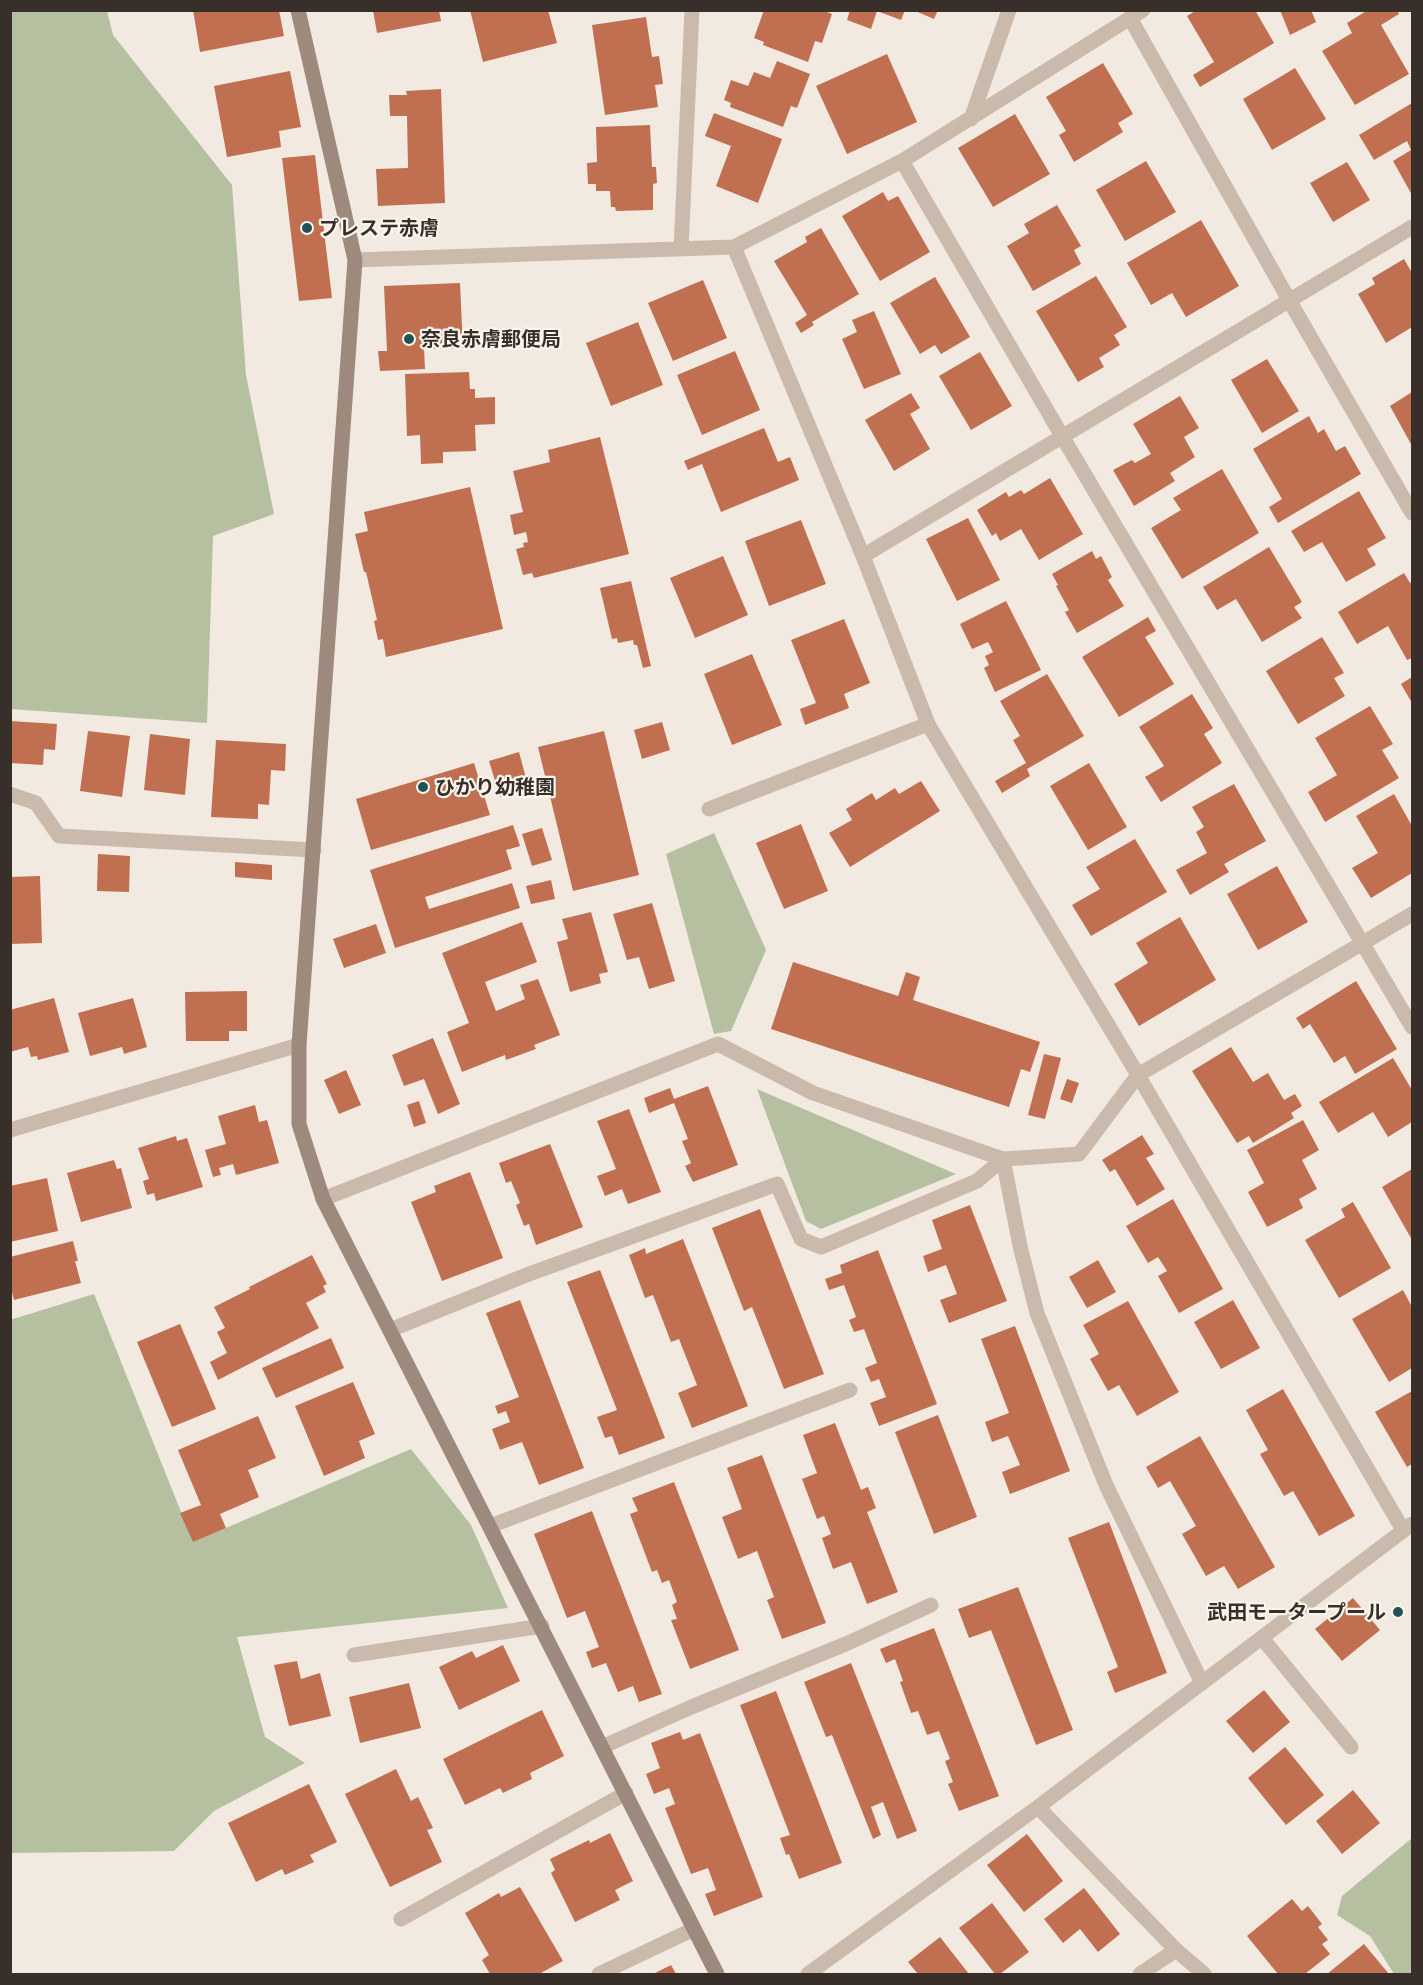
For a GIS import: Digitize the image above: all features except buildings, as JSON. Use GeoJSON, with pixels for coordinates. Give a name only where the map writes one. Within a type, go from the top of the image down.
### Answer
{"type":"FeatureCollection","features":[{"type":"Feature","properties":{"kind":"street"},"geometry":{"type":"LineString","coordinates":[[298,10],[355,260],[299,1045],[299,1124],[323,1199],[717,1974]]}},
{"type":"Feature","properties":{"kind":"street"},"geometry":{"type":"LineString","coordinates":[[681,249],[692,10]]}},
{"type":"Feature","properties":{"kind":"street"},"geometry":{"type":"LineString","coordinates":[[971,119],[1009,10]]}},
{"type":"Feature","properties":{"kind":"street"},"geometry":{"type":"LineString","coordinates":[[355,260],[735,247],[902,161],[1137,14],[1289,300],[1413,513]]}},
{"type":"Feature","properties":{"kind":"street"},"geometry":{"type":"LineString","coordinates":[[902,161],[1062,436],[1413,1027]]}},
{"type":"Feature","properties":{"kind":"street"},"geometry":{"type":"LineString","coordinates":[[863,556],[1413,227]]}},
{"type":"Feature","properties":{"kind":"street"},"geometry":{"type":"LineString","coordinates":[[735,247],[863,556],[928,724],[1408,1527],[1038,1807],[808,1974]]}},
{"type":"Feature","properties":{"kind":"street"},"geometry":{"type":"LineString","coordinates":[[709,809],[928,724]]}},
{"type":"Feature","properties":{"kind":"street"},"geometry":{"type":"LineString","coordinates":[[10,794],[36,803],[59,836],[314,850]]}},
{"type":"Feature","properties":{"kind":"street"},"geometry":{"type":"LineString","coordinates":[[323,1199],[718,1044],[813,1093],[1003,1160],[1079,1154],[1138,1075],[1413,914]]}},
{"type":"Feature","properties":{"kind":"street"},"geometry":{"type":"LineString","coordinates":[[10,1130],[299,1045]]}},
{"type":"Feature","properties":{"kind":"street"},"geometry":{"type":"LineString","coordinates":[[390,1330],[529,1274],[777,1184],[801,1239],[821,1246],[976,1180],[1003,1160]]}},
{"type":"Feature","properties":{"kind":"street"},"geometry":{"type":"LineString","coordinates":[[1003,1160],[1020,1246],[1037,1313],[1106,1485],[1202,1683]]}},
{"type":"Feature","properties":{"kind":"street"},"geometry":{"type":"LineString","coordinates":[[490,1526],[850,1390]]}},
{"type":"Feature","properties":{"kind":"street"},"geometry":{"type":"LineString","coordinates":[[603,1747],[932,1605]]}},
{"type":"Feature","properties":{"kind":"street"},"geometry":{"type":"LineString","coordinates":[[354,1655],[542,1626]]}},
{"type":"Feature","properties":{"kind":"street"},"geometry":{"type":"LineString","coordinates":[[1262,1638],[1351,1747]]}},
{"type":"Feature","properties":{"kind":"street"},"geometry":{"type":"LineString","coordinates":[[401,1919],[626,1793]]}},
{"type":"Feature","properties":{"kind":"street"},"geometry":{"type":"LineString","coordinates":[[1038,1807],[1176,1950],[1203,1974]]}},
{"type":"Feature","properties":{"kind":"street"},"geometry":{"type":"LineString","coordinates":[[599,1974],[694,1929]]}},
{"type":"Feature","properties":{"kind":"street"},"geometry":{"type":"LineString","coordinates":[[1140,1974],[1176,1950]]}},
{"type":"Feature","properties":{"kind":"green space"},"geometry":{"type":"Polygon","coordinates":[[[10,11],[107,11],[113,35],[232,185],[246,375],[274,514],[213,536],[207,723],[11,709],[10,11]]]}},
{"type":"Feature","properties":{"kind":"green space"},"geometry":{"type":"Polygon","coordinates":[[[714,833],[766,950],[731,1031],[714,1034],[666,854],[714,833]]]}},
{"type":"Feature","properties":{"kind":"green space"},"geometry":{"type":"Polygon","coordinates":[[[757,1089],[956,1174],[821,1229],[806,1221],[757,1089]]]}},
{"type":"Feature","properties":{"kind":"green space"},"geometry":{"type":"Polygon","coordinates":[[[94,1294],[193,1542],[411,1449],[471,1525],[508,1608],[237,1637],[265,1737],[305,1763],[214,1811],[174,1851],[11,1853],[10,1320],[94,1294]]]}},
{"type":"Feature","properties":{"kind":"green space"},"geometry":{"type":"Polygon","coordinates":[[[1412,1838],[1412,1974],[1394,1974],[1370,1936],[1337,1915],[1342,1896],[1412,1838]]]}},
{"type":"Feature","properties":{"kind":"place","name":"プレステ赤膚"},"geometry":{"type":"Point","coordinates":[307,228]}},
{"type":"Feature","properties":{"kind":"place","name":"奈良赤膚郵便局"},"geometry":{"type":"Point","coordinates":[409,339]}},
{"type":"Feature","properties":{"kind":"place","name":"ひかり幼稚園"},"geometry":{"type":"Point","coordinates":[423,787]}},
{"type":"Feature","properties":{"kind":"place","name":"武田モータープール"},"geometry":{"type":"Point","coordinates":[1398,1612]}}]}
